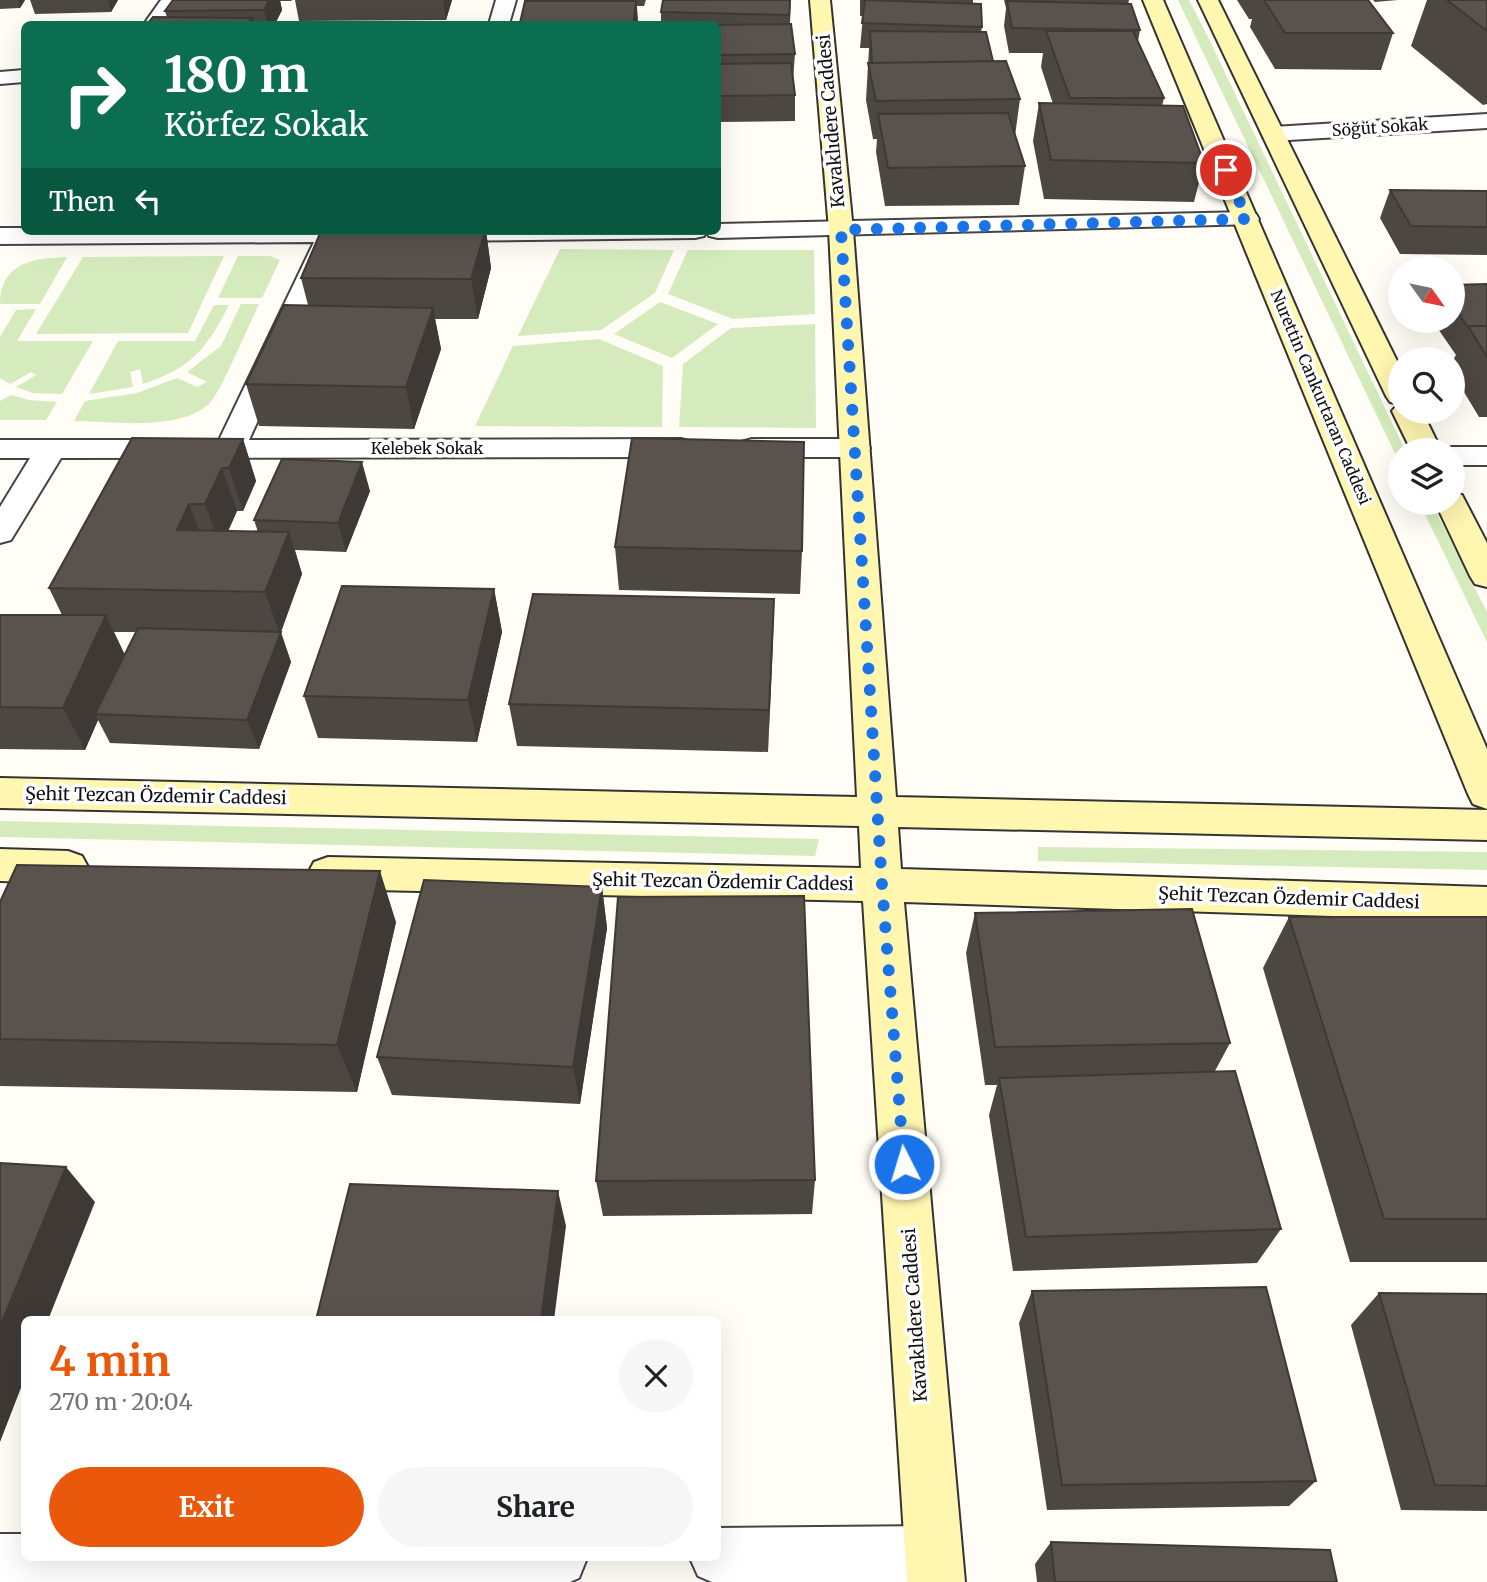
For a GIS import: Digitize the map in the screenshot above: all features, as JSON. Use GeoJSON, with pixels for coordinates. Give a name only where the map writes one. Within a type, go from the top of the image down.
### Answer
{"type":"FeatureCollection","features":[{"type":"Feature","properties":{"kind":"street"},"geometry":{"type":"LineString","coordinates":[[156,21],[171,0]]}},
{"type":"Feature","properties":{"kind":"street"},"geometry":{"type":"LineString","coordinates":[[500,21],[506,0]]}},
{"type":"Feature","properties":{"kind":"street","name":"Kavaklıdere Caddesi"},"geometry":{"type":"LineString","coordinates":[[820,0],[841,230],[882,885],[935,1568]]}},
{"type":"Feature","properties":{"kind":"street","name":"Nurettin Cankurtaran Caddesi"},"geometry":{"type":"LineString","coordinates":[[1153,0],[1487,794]]}},
{"type":"Feature","properties":{"kind":"street"},"geometry":{"type":"LineString","coordinates":[[1209,0],[1388,371]]}},
{"type":"Feature","properties":{"kind":"street"},"geometry":{"type":"LineString","coordinates":[[0,78],[21,76]]}},
{"type":"Feature","properties":{"kind":"street","name":"Söğüt Sokak"},"geometry":{"type":"LineString","coordinates":[[1273,134],[1487,121]]}},
{"type":"Feature","properties":{"kind":"street"},"geometry":{"type":"LineString","coordinates":[[1,238],[21,211]]}},
{"type":"Feature","properties":{"kind":"street"},"geometry":{"type":"LineString","coordinates":[[721,231],[1247,219]]}},
{"type":"Feature","properties":{"kind":"street"},"geometry":{"type":"LineString","coordinates":[[1,238],[248,235]]}},
{"type":"Feature","properties":{"kind":"street"},"geometry":{"type":"LineString","coordinates":[[230,448],[330,235]]}},
{"type":"Feature","properties":{"kind":"street","name":"Kelebek Sokak"},"geometry":{"type":"LineString","coordinates":[[0,449],[855,448]]}},
{"type":"Feature","properties":{"kind":"street"},"geometry":{"type":"LineString","coordinates":[[0,533],[51,449]]}},
{"type":"Feature","properties":{"kind":"street"},"geometry":{"type":"LineString","coordinates":[[1465,456],[1487,456]]}},
{"type":"Feature","properties":{"kind":"street"},"geometry":{"type":"LineString","coordinates":[[1457,515],[1487,576]]}},
{"type":"Feature","properties":{"kind":"street","name":"Şehit Tezcan Özdemir Caddesi"},"geometry":{"type":"LineString","coordinates":[[0,793],[1487,825]]}},
{"type":"Feature","properties":{"kind":"street"},"geometry":{"type":"LineString","coordinates":[[0,865],[110,868]]}},
{"type":"Feature","properties":{"kind":"street","name":"Şehit Tezcan Özdemir Caddesi"},"geometry":{"type":"LineString","coordinates":[[289,872],[882,885],[1487,904]]}},
{"type":"Feature","properties":{"kind":"street"},"geometry":{"type":"LineString","coordinates":[[721,1556],[935,1568]]}},
{"type":"Feature","properties":{"kind":"street"},"geometry":{"type":"LineString","coordinates":[[0,1563],[224,1561]]}},
{"type":"Feature","properties":{"kind":"green space"},"geometry":{"type":"Polygon","coordinates":[[[1178,0],[1189,0],[1208,37],[1388,414],[1388,424],[1393,424],[1399,438],[1388,439],[1178,0]]]}},
{"type":"Feature","properties":{"kind":"green space"},"geometry":{"type":"Polygon","coordinates":[[[560,249],[674,250],[655,293],[601,330],[518,336],[560,249]]]}},
{"type":"Feature","properties":{"kind":"green space"},"geometry":{"type":"Polygon","coordinates":[[[688,250],[814,250],[815,314],[733,319],[668,294],[688,250]]]}},
{"type":"Feature","properties":{"kind":"green space"},"geometry":{"type":"Polygon","coordinates":[[[224,256],[188,333],[36,334],[83,257],[224,256]]]}},
{"type":"Feature","properties":{"kind":"green space"},"geometry":{"type":"Polygon","coordinates":[[[238,256],[270,256],[280,260],[262,298],[218,298],[238,256]]]}},
{"type":"Feature","properties":{"kind":"green space"},"geometry":{"type":"Polygon","coordinates":[[[67,257],[40,304],[0,304],[1,290],[12,271],[21,265],[42,259],[67,257]]]}},
{"type":"Feature","properties":{"kind":"green space"},"geometry":{"type":"Polygon","coordinates":[[[660,302],[718,324],[672,358],[614,334],[660,302]]]}},
{"type":"Feature","properties":{"kind":"green space"},"geometry":{"type":"Polygon","coordinates":[[[241,304],[259,304],[227,373],[209,404],[196,413],[163,422],[74,421],[85,401],[137,393],[177,378],[197,387],[207,382],[187,372],[221,346],[241,304]]]}},
{"type":"Feature","properties":{"kind":"green space"},"geometry":{"type":"Polygon","coordinates":[[[214,305],[229,305],[205,345],[186,364],[143,384],[140,369],[130,372],[133,387],[89,394],[118,341],[195,341],[214,305]]]}},
{"type":"Feature","properties":{"kind":"green space"},"geometry":{"type":"Polygon","coordinates":[[[36,309],[17,341],[93,341],[62,394],[33,393],[16,387],[36,375],[31,372],[10,384],[0,378],[0,337],[16,310],[36,309]]]}},
{"type":"Feature","properties":{"kind":"green space"},"geometry":{"type":"Polygon","coordinates":[[[815,324],[816,428],[679,427],[683,364],[731,328],[815,324]]]}},
{"type":"Feature","properties":{"kind":"green space"},"geometry":{"type":"Polygon","coordinates":[[[599,339],[663,366],[662,427],[475,426],[513,346],[599,339]]]}},
{"type":"Feature","properties":{"kind":"green space"},"geometry":{"type":"Polygon","coordinates":[[[11,395],[29,400],[57,402],[46,420],[0,420],[0,401],[11,395]]]}},
{"type":"Feature","properties":{"kind":"green space"},"geometry":{"type":"Polygon","coordinates":[[[1425,515],[1438,515],[1487,612],[1487,642],[1425,515]]]}},
{"type":"Feature","properties":{"kind":"green space"},"geometry":{"type":"Polygon","coordinates":[[[0,821],[819,839],[815,856],[0,837],[0,821]]]}},
{"type":"Feature","properties":{"kind":"green space"},"geometry":{"type":"Polygon","coordinates":[[[1038,847],[1487,852],[1487,870],[1038,861],[1038,847]]]}},
{"type":"Feature","properties":{"kind":"building"},"geometry":{"type":"Polygon","coordinates":[[[173,0],[269,0],[264,10],[165,11],[173,0]]]}},
{"type":"Feature","properties":{"kind":"building"},"geometry":{"type":"Polygon","coordinates":[[[663,0],[790,0],[789,15],[661,12],[663,0]]]}},
{"type":"Feature","properties":{"kind":"building"},"geometry":{"type":"Polygon","coordinates":[[[865,0],[981,4],[982,27],[862,23],[865,0]]]}},
{"type":"Feature","properties":{"kind":"building"},"geometry":{"type":"Polygon","coordinates":[[[1264,0],[1368,0],[1393,33],[1285,33],[1264,0]]]}},
{"type":"Feature","properties":{"kind":"building"},"geometry":{"type":"Polygon","coordinates":[[[1447,0],[1487,0],[1487,31],[1447,0]]]}},
{"type":"Feature","properties":{"kind":"building"},"geometry":{"type":"Polygon","coordinates":[[[525,1],[636,1],[634,21],[520,21],[525,1]]]}},
{"type":"Feature","properties":{"kind":"building"},"geometry":{"type":"Polygon","coordinates":[[[1007,1],[1131,4],[1140,30],[1012,28],[1007,1]]]}},
{"type":"Feature","properties":{"kind":"building"},"geometry":{"type":"Polygon","coordinates":[[[153,17],[252,18],[250,21],[150,21],[153,17]]]}},
{"type":"Feature","properties":{"kind":"building"},"geometry":{"type":"Polygon","coordinates":[[[791,24],[795,54],[721,55],[721,25],[791,24]]]}},
{"type":"Feature","properties":{"kind":"building"},"geometry":{"type":"Polygon","coordinates":[[[870,31],[986,32],[993,61],[872,63],[870,31]]]}},
{"type":"Feature","properties":{"kind":"building"},"geometry":{"type":"Polygon","coordinates":[[[1046,31],[1133,31],[1164,98],[1070,98],[1046,31]]]}},
{"type":"Feature","properties":{"kind":"building"},"geometry":{"type":"Polygon","coordinates":[[[1006,61],[1020,99],[876,101],[868,63],[1006,61]]]}},
{"type":"Feature","properties":{"kind":"building"},"geometry":{"type":"Polygon","coordinates":[[[791,63],[795,95],[721,96],[721,64],[791,63]]]}},
{"type":"Feature","properties":{"kind":"building"},"geometry":{"type":"Polygon","coordinates":[[[1039,103],[1183,106],[1204,163],[1051,160],[1039,103]]]}},
{"type":"Feature","properties":{"kind":"building"},"geometry":{"type":"Polygon","coordinates":[[[1008,113],[1025,166],[888,168],[878,114],[1008,113]]]}},
{"type":"Feature","properties":{"kind":"building"},"geometry":{"type":"Polygon","coordinates":[[[1390,190],[1487,191],[1487,227],[1411,226],[1390,190]]]}},
{"type":"Feature","properties":{"kind":"building"},"geometry":{"type":"Polygon","coordinates":[[[319,235],[484,235],[471,279],[301,278],[319,235]]]}},
{"type":"Feature","properties":{"kind":"building"},"geometry":{"type":"Polygon","coordinates":[[[1487,284],[1487,326],[1467,326],[1465,323],[1465,285],[1487,284]]]}},
{"type":"Feature","properties":{"kind":"building"},"geometry":{"type":"Polygon","coordinates":[[[284,305],[433,308],[406,387],[246,384],[284,305]]]}},
{"type":"Feature","properties":{"kind":"building"},"geometry":{"type":"Polygon","coordinates":[[[1468,326],[1487,326],[1487,357],[1468,326]]]}},
{"type":"Feature","properties":{"kind":"building"},"geometry":{"type":"Polygon","coordinates":[[[132,438],[243,439],[229,468],[222,468],[205,504],[189,504],[177,530],[289,532],[265,592],[49,588],[132,438]]]}},
{"type":"Feature","properties":{"kind":"building"},"geometry":{"type":"Polygon","coordinates":[[[632,438],[804,442],[802,551],[615,547],[632,438]]]}},
{"type":"Feature","properties":{"kind":"building"},"geometry":{"type":"Polygon","coordinates":[[[282,459],[362,462],[338,523],[254,520],[282,459]]]}},
{"type":"Feature","properties":{"kind":"building"},"geometry":{"type":"Polygon","coordinates":[[[342,586],[494,589],[468,700],[304,696],[342,586]]]}},
{"type":"Feature","properties":{"kind":"building"},"geometry":{"type":"Polygon","coordinates":[[[533,594],[774,599],[769,710],[509,704],[533,594]]]}},
{"type":"Feature","properties":{"kind":"building"},"geometry":{"type":"Polygon","coordinates":[[[0,615],[106,615],[63,708],[0,707],[0,615]]]}},
{"type":"Feature","properties":{"kind":"building"},"geometry":{"type":"Polygon","coordinates":[[[138,628],[281,632],[247,720],[95,714],[138,628]]]}},
{"type":"Feature","properties":{"kind":"building"},"geometry":{"type":"Polygon","coordinates":[[[17,865],[380,871],[337,1045],[0,1039],[0,902],[17,865]]]}},
{"type":"Feature","properties":{"kind":"building"},"geometry":{"type":"Polygon","coordinates":[[[424,880],[602,887],[573,1067],[377,1057],[424,880]]]}},
{"type":"Feature","properties":{"kind":"building"},"geometry":{"type":"Polygon","coordinates":[[[804,896],[815,1180],[596,1181],[618,897],[804,896]]]}},
{"type":"Feature","properties":{"kind":"building"},"geometry":{"type":"Polygon","coordinates":[[[1192,909],[1230,1043],[995,1047],[975,913],[1192,909]]]}},
{"type":"Feature","properties":{"kind":"building"},"geometry":{"type":"Polygon","coordinates":[[[1289,917],[1487,917],[1487,1219],[1384,1219],[1289,917]]]}},
{"type":"Feature","properties":{"kind":"building"},"geometry":{"type":"Polygon","coordinates":[[[1235,1071],[1281,1229],[1026,1237],[999,1078],[1235,1071]]]}},
{"type":"Feature","properties":{"kind":"building"},"geometry":{"type":"Polygon","coordinates":[[[0,1163],[66,1167],[0,1326],[0,1163]]]}},
{"type":"Feature","properties":{"kind":"building"},"geometry":{"type":"Polygon","coordinates":[[[350,1184],[558,1191],[542,1316],[317,1316],[350,1184]]]}},
{"type":"Feature","properties":{"kind":"building"},"geometry":{"type":"Polygon","coordinates":[[[1266,1287],[1316,1481],[1062,1485],[1032,1291],[1266,1287]]]}},
{"type":"Feature","properties":{"kind":"building"},"geometry":{"type":"Polygon","coordinates":[[[1379,1293],[1487,1294],[1487,1486],[1435,1485],[1379,1293]]]}},
{"type":"Feature","properties":{"kind":"building"},"geometry":{"type":"Polygon","coordinates":[[[1051,1542],[1330,1550],[1337,1582],[1055,1582],[1051,1542]]]}},
{"type":"Feature","properties":{"kind":"route"},"geometry":{"type":"LineString","coordinates":[[904,1164],[882,885],[841,230],[1247,219],[1226,170]]}}]}
